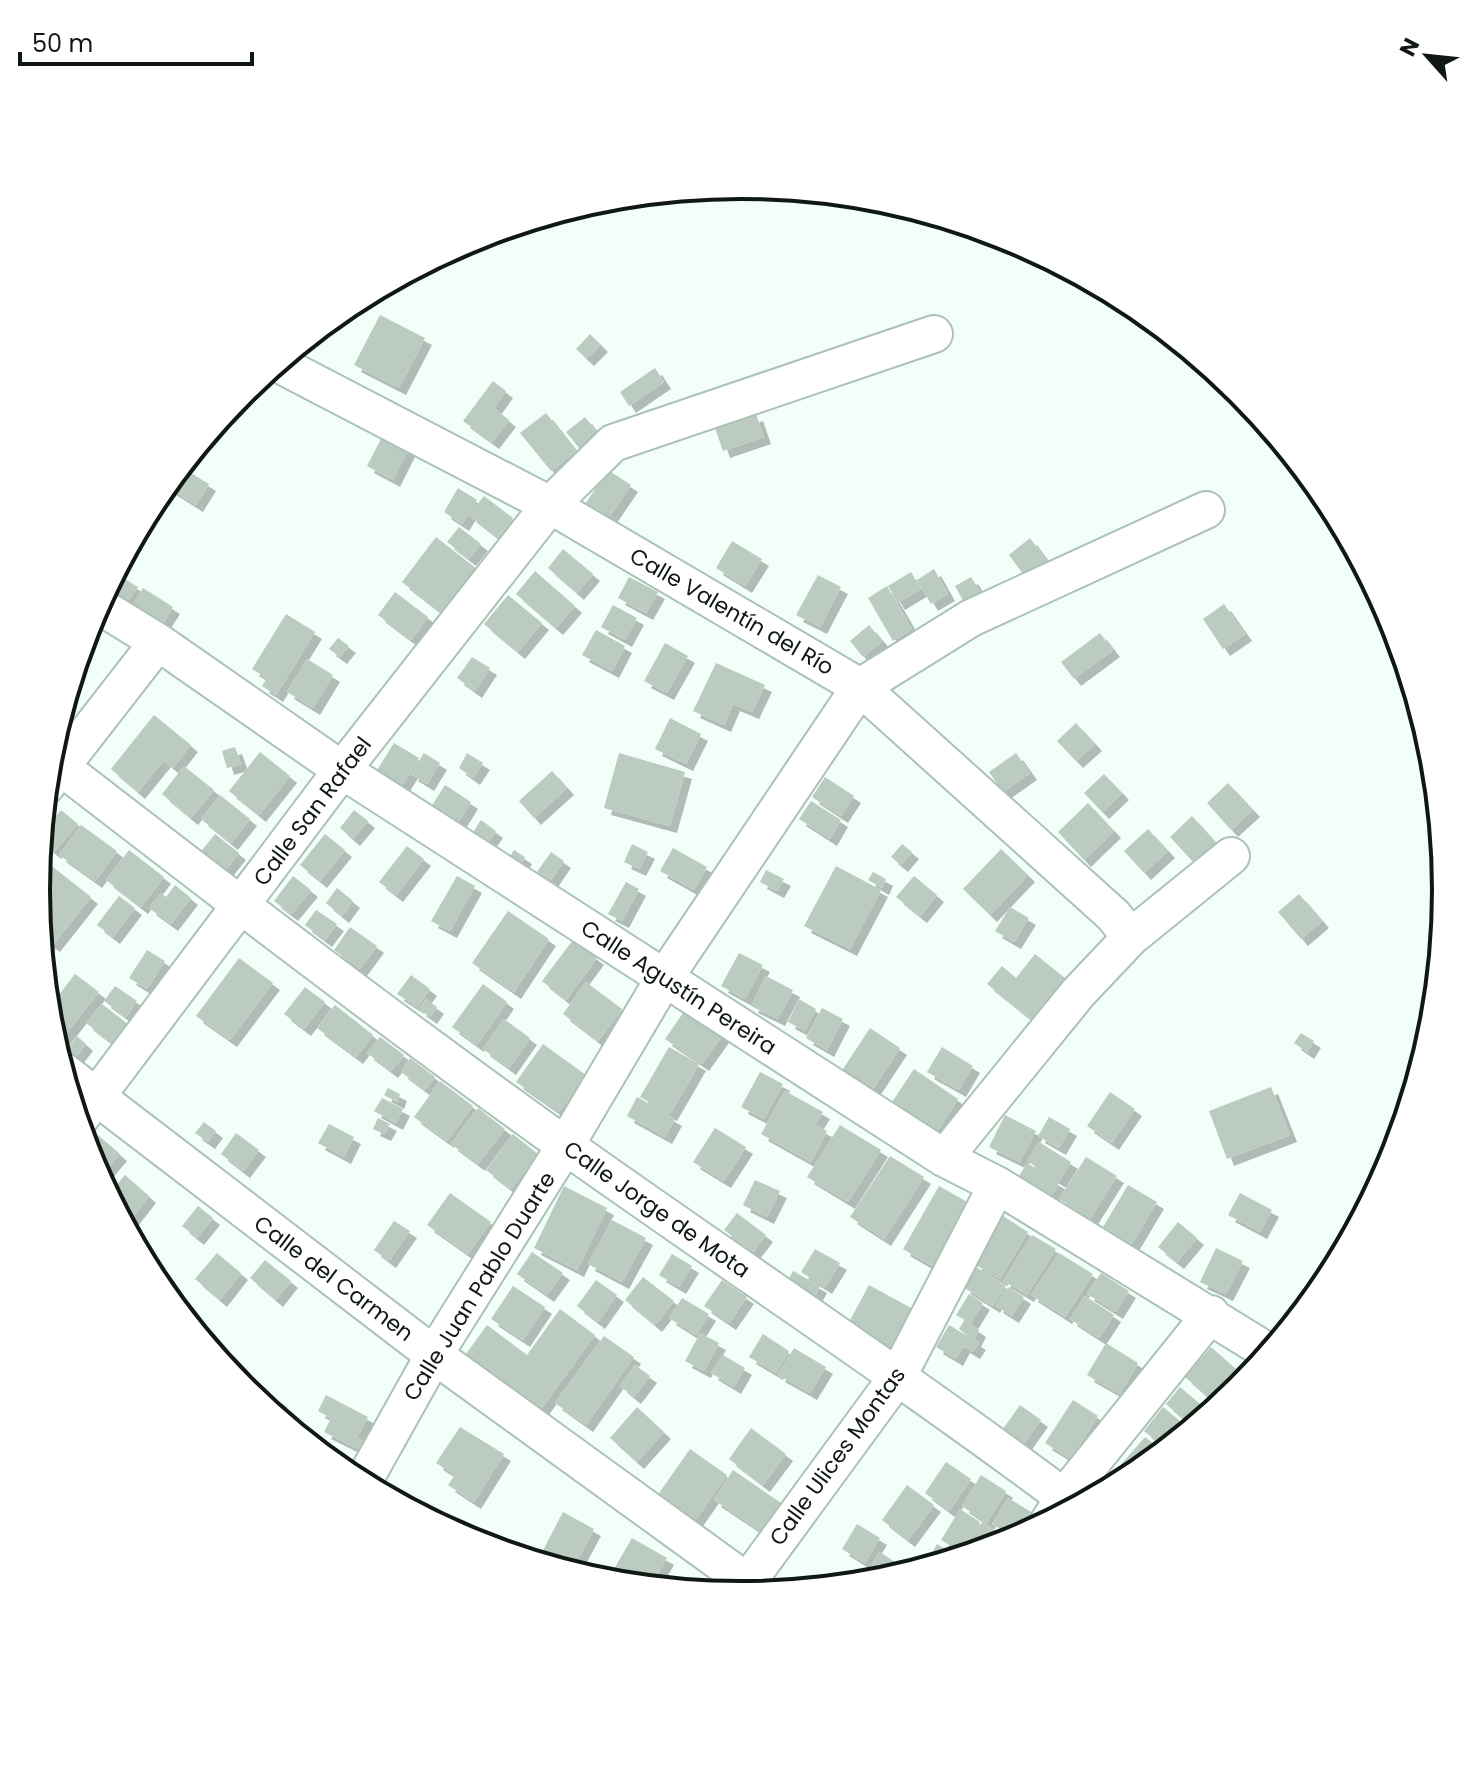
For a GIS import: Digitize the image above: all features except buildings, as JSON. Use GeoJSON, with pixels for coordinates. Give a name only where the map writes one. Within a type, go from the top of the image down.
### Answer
{"type":"FeatureCollection","features":[{"type":"Feature","properties":{"kind":"street","name":"Calle San Rafael"},"geometry":{"type":"LineString","coordinates":[[87,1108],[342,770],[550,505],[613,443],[934,334]]}},
{"type":"Feature","properties":{"kind":"street","name":"Calle Valentín del Río"},"geometry":{"type":"LineString","coordinates":[[288,369],[550,505],[860,687],[1113,915],[1131,937]]}},
{"type":"Feature","properties":{"kind":"street"},"geometry":{"type":"LineString","coordinates":[[860,687],[971,618],[1206,510]]}},
{"type":"Feature","properties":{"kind":"street","name":"Calle Agustín Pereira"},"geometry":{"type":"LineString","coordinates":[[109,612],[158,642],[342,770],[944,1158],[997,1185],[1260,1347]]}},
{"type":"Feature","properties":{"kind":"street"},"geometry":{"type":"LineString","coordinates":[[61,767],[158,642]]}},
{"type":"Feature","properties":{"kind":"street","name":"Calle Juan Pablo Duarte"},"geometry":{"type":"LineString","coordinates":[[369,1472],[434,1355],[565,1146],[665,977],[860,687]]}},
{"type":"Feature","properties":{"kind":"street","name":"Calle Jorge de Mota"},"geometry":{"type":"LineString","coordinates":[[59,780],[240,906],[565,1146],[898,1376],[1058,1505]]}},
{"type":"Feature","properties":{"kind":"street"},"geometry":{"type":"LineString","coordinates":[[944,1158],[1078,993],[1131,937],[1231,856]]}},
{"type":"Feature","properties":{"kind":"street","name":"Calle del Carmen"},"geometry":{"type":"LineString","coordinates":[[87,1108],[434,1355],[739,1582]]}},
{"type":"Feature","properties":{"kind":"street","name":"Calle Ulices Montas"},"geometry":{"type":"LineString","coordinates":[[756,1582],[898,1376],[997,1185]]}},
{"type":"Feature","properties":{"kind":"street"},"geometry":{"type":"LineString","coordinates":[[1072,1497],[1211,1314]]}}]}
